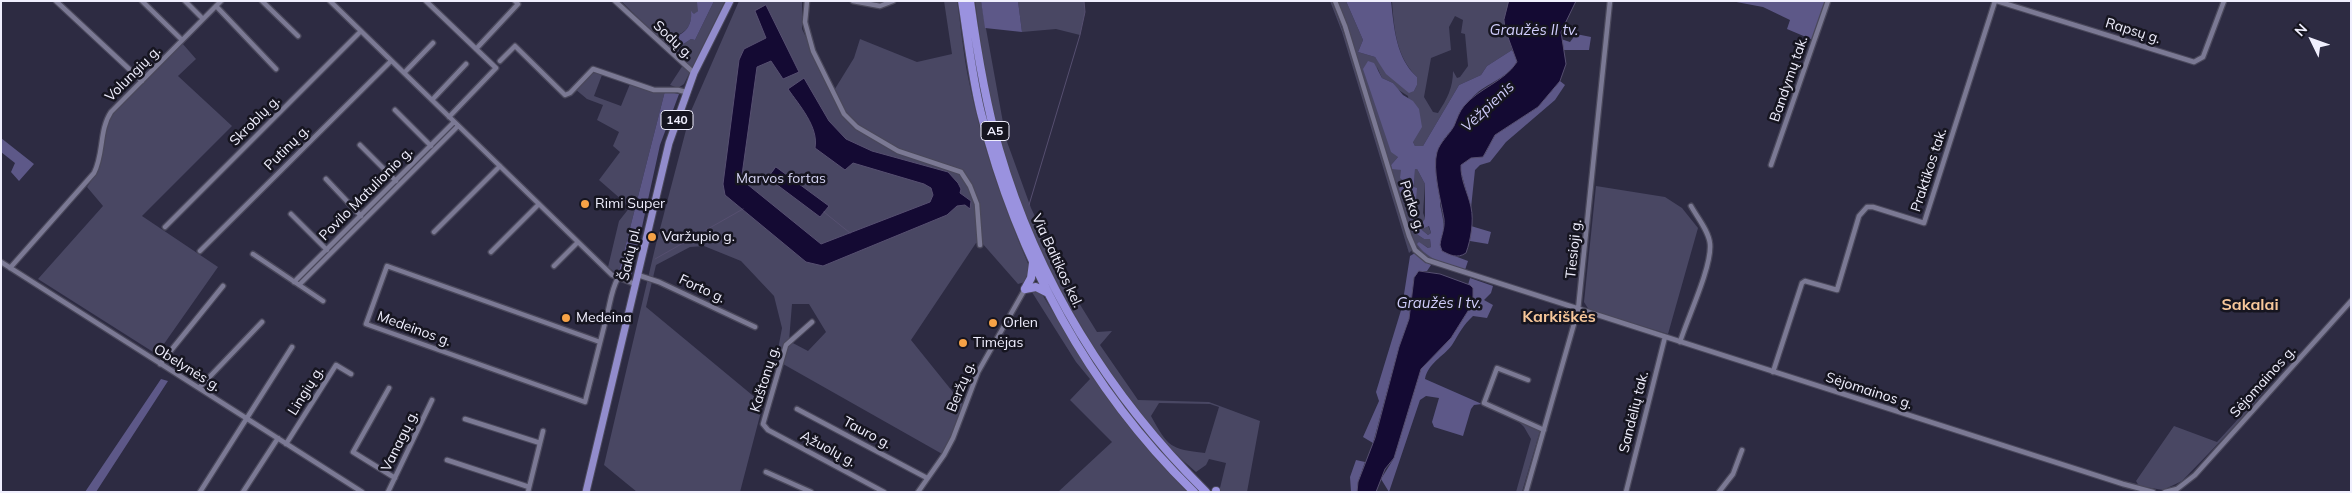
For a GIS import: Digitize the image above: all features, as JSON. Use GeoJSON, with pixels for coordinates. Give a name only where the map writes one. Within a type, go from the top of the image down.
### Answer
{"type":"FeatureCollection","features":[{"type":"Feature","properties":{"kind":"highway","name":"Via Baltikos kel."},"geometry":{"type":"LineString","coordinates":[[962,1],[975,84],[990,147],[1014,218],[1033,263],[1048,293],[1093,370],[1154,450],[1194,492]]}},
{"type":"Feature","properties":{"kind":"highway","name":"Via Baltikos kel."},"geometry":{"type":"LineString","coordinates":[[970,1],[982,78],[999,149],[1016,200],[1047,274],[1080,336],[1115,387],[1159,444],[1206,492]]}},
{"type":"Feature","properties":{"kind":"highway"},"geometry":{"type":"LineString","coordinates":[[1025,289],[1031,278],[1033,263]]}},
{"type":"Feature","properties":{"kind":"highway"},"geometry":{"type":"LineString","coordinates":[[1025,289],[1036,286],[1048,293]]}},
{"type":"Feature","properties":{"kind":"highway"},"geometry":{"type":"LineString","coordinates":[[1191,477],[1202,477]]}},
{"type":"Feature","properties":{"kind":"main road","name":"Šakių pl."},"geometry":{"type":"LineString","coordinates":[[586,492],[669,143],[694,73],[730,1]]}},
{"type":"Feature","properties":{"kind":"street"},"geometry":{"type":"LineString","coordinates":[[56,1],[142,81]]}},
{"type":"Feature","properties":{"kind":"street"},"geometry":{"type":"LineString","coordinates":[[142,1],[182,40]]}},
{"type":"Feature","properties":{"kind":"street"},"geometry":{"type":"LineString","coordinates":[[185,1],[203,19]]}},
{"type":"Feature","properties":{"kind":"street","name":"Volungių g."},"geometry":{"type":"LineString","coordinates":[[10,268],[90,179],[100,161],[108,117],[221,1]]}},
{"type":"Feature","properties":{"kind":"street"},"geometry":{"type":"LineString","coordinates":[[262,1],[298,36]]}},
{"type":"Feature","properties":{"kind":"street"},"geometry":{"type":"LineString","coordinates":[[330,1],[578,242],[618,278],[635,284]]}},
{"type":"Feature","properties":{"kind":"street"},"geometry":{"type":"LineString","coordinates":[[426,1],[496,68],[449,117]]}},
{"type":"Feature","properties":{"kind":"street"},"geometry":{"type":"LineString","coordinates":[[476,49],[518,4],[515,1]]}},
{"type":"Feature","properties":{"kind":"street","name":"Sodų g."},"geometry":{"type":"LineString","coordinates":[[615,1],[694,73]]}},
{"type":"Feature","properties":{"kind":"street"},"geometry":{"type":"LineString","coordinates":[[807,1],[805,22],[812,51],[844,114],[857,127],[898,151],[961,172],[970,186],[977,204],[980,245]]}},
{"type":"Feature","properties":{"kind":"street"},"geometry":{"type":"LineString","coordinates":[[853,1],[880,6],[893,1]]}},
{"type":"Feature","properties":{"kind":"street","name":"Parko g."},"geometry":{"type":"LineString","coordinates":[[1335,1],[1415,250],[1433,263],[1578,310]]}},
{"type":"Feature","properties":{"kind":"street","name":"Tiesioji g."},"geometry":{"type":"LineString","coordinates":[[1526,492],[1578,310],[1610,1]]}},
{"type":"Feature","properties":{"kind":"street","name":"Bandymų tak."},"geometry":{"type":"LineString","coordinates":[[1771,165],[1828,1]]}},
{"type":"Feature","properties":{"kind":"street","name":"Rapsų g."},"geometry":{"type":"LineString","coordinates":[[1996,1],[2194,62],[2203,57],[2224,1]]}},
{"type":"Feature","properties":{"kind":"street","name":"Praktikos tak."},"geometry":{"type":"LineString","coordinates":[[1773,372],[1802,283],[1805,280],[1836,290],[1859,216],[1867,207],[1873,207],[1924,223],[1996,1]]}},
{"type":"Feature","properties":{"kind":"street"},"geometry":{"type":"LineString","coordinates":[[216,6],[276,68]]}},
{"type":"Feature","properties":{"kind":"street","name":"Skroblų g."},"geometry":{"type":"LineString","coordinates":[[165,227],[360,31]]}},
{"type":"Feature","properties":{"kind":"street"},"geometry":{"type":"LineString","coordinates":[[404,73],[433,43]]}},
{"type":"Feature","properties":{"kind":"street"},"geometry":{"type":"LineString","coordinates":[[500,61],[514,46],[565,94],[570,93],[593,69],[654,90],[686,92]]}},
{"type":"Feature","properties":{"kind":"street","name":"Putinų g."},"geometry":{"type":"LineString","coordinates":[[200,251],[391,61]]}},
{"type":"Feature","properties":{"kind":"street"},"geometry":{"type":"LineString","coordinates":[[432,100],[466,64]]}},
{"type":"Feature","properties":{"kind":"street"},"geometry":{"type":"LineString","coordinates":[[395,110],[433,148]]}},
{"type":"Feature","properties":{"kind":"street","name":"Povilo Matulionio g."},"geometry":{"type":"LineString","coordinates":[[297,284],[456,124]]}},
{"type":"Feature","properties":{"kind":"street"},"geometry":{"type":"LineString","coordinates":[[360,145],[396,181]]}},
{"type":"Feature","properties":{"kind":"street","name":"Povilo Matulionio g."},"geometry":{"type":"LineString","coordinates":[[297,284],[327,250],[363,218],[396,181],[433,148]]}},
{"type":"Feature","properties":{"kind":"street"},"geometry":{"type":"LineString","coordinates":[[434,232],[500,166]]}},
{"type":"Feature","properties":{"kind":"street"},"geometry":{"type":"LineString","coordinates":[[326,179],[363,218]]}},
{"type":"Feature","properties":{"kind":"street"},"geometry":{"type":"LineString","coordinates":[[491,252],[540,204]]}},
{"type":"Feature","properties":{"kind":"street"},"geometry":{"type":"LineString","coordinates":[[1680,342],[1697,298],[1710,248],[1708,238],[1691,206]]}},
{"type":"Feature","properties":{"kind":"street"},"geometry":{"type":"LineString","coordinates":[[291,214],[327,250]]}},
{"type":"Feature","properties":{"kind":"street"},"geometry":{"type":"LineString","coordinates":[[554,266],[578,242]]}},
{"type":"Feature","properties":{"kind":"street"},"geometry":{"type":"LineString","coordinates":[[253,254],[323,301]]}},
{"type":"Feature","properties":{"kind":"street","name":"Obelynės g."},"geometry":{"type":"LineString","coordinates":[[1,262],[362,492]]}},
{"type":"Feature","properties":{"kind":"street","name":"Medeinos g."},"geometry":{"type":"LineString","coordinates":[[387,266],[600,342],[585,402],[366,324],[387,266]]}},
{"type":"Feature","properties":{"kind":"street","name":"Forto g."},"geometry":{"type":"LineString","coordinates":[[638,275],[659,282],[755,327]]}},
{"type":"Feature","properties":{"kind":"street"},"geometry":{"type":"LineString","coordinates":[[600,342],[613,288],[618,278]]}},
{"type":"Feature","properties":{"kind":"street"},"geometry":{"type":"LineString","coordinates":[[160,364],[223,286]]}},
{"type":"Feature","properties":{"kind":"street","name":"Beržų g."},"geometry":{"type":"LineString","coordinates":[[918,492],[948,446],[978,372],[1025,289]]}},
{"type":"Feature","properties":{"kind":"street","name":"Sėjomainos g."},"geometry":{"type":"LineString","coordinates":[[2165,492],[2177,488],[2195,475],[2351,301]]}},
{"type":"Feature","properties":{"kind":"street","name":"Sėjomainos g."},"geometry":{"type":"LineString","coordinates":[[1578,310],[2153,492]]}},
{"type":"Feature","properties":{"kind":"street"},"geometry":{"type":"LineString","coordinates":[[199,388],[262,322]]}},
{"type":"Feature","properties":{"kind":"street","name":"Kaštonų g."},"geometry":{"type":"LineString","coordinates":[[763,424],[786,345],[812,322]]}},
{"type":"Feature","properties":{"kind":"street","name":"Sandėlių tak."},"geometry":{"type":"LineString","coordinates":[[1626,492],[1665,337]]}},
{"type":"Feature","properties":{"kind":"street"},"geometry":{"type":"LineString","coordinates":[[200,492],[292,347]]}},
{"type":"Feature","properties":{"kind":"street","name":"Lingių g."},"geometry":{"type":"LineString","coordinates":[[286,444],[336,365],[351,374]]}},
{"type":"Feature","properties":{"kind":"street"},"geometry":{"type":"LineString","coordinates":[[1528,380],[1497,368],[1484,403],[1544,430]]}},
{"type":"Feature","properties":{"kind":"street"},"geometry":{"type":"LineString","coordinates":[[389,388],[353,452],[395,478]]}},
{"type":"Feature","properties":{"kind":"street","name":"Vanagų g."},"geometry":{"type":"LineString","coordinates":[[388,492],[432,400]]}},
{"type":"Feature","properties":{"kind":"street","name":"Tauro g."},"geometry":{"type":"LineString","coordinates":[[797,409],[927,478]]}},
{"type":"Feature","properties":{"kind":"street"},"geometry":{"type":"LineString","coordinates":[[465,419],[540,443]]}},
{"type":"Feature","properties":{"kind":"street","name":"Ąžuolų g."},"geometry":{"type":"LineString","coordinates":[[763,424],[768,430],[884,492]]}},
{"type":"Feature","properties":{"kind":"street"},"geometry":{"type":"LineString","coordinates":[[447,460],[529,490],[543,431]]}},
{"type":"Feature","properties":{"kind":"street"},"geometry":{"type":"LineString","coordinates":[[244,492],[278,438]]}},
{"type":"Feature","properties":{"kind":"street"},"geometry":{"type":"LineString","coordinates":[[1719,492],[1733,474],[1742,450]]}},
{"type":"Feature","properties":{"kind":"street"},"geometry":{"type":"LineString","coordinates":[[766,472],[811,492]]}},
{"type":"Feature","properties":{"kind":"green space"},"geometry":{"type":"Polygon","coordinates":[[[621,1],[698,1],[698,11],[694,15],[692,12],[689,26],[686,30],[664,43],[621,1]]]}},
{"type":"Feature","properties":{"kind":"green space"},"geometry":{"type":"Polygon","coordinates":[[[714,1],[725,1],[684,84],[678,88],[670,85],[685,62],[671,49],[676,49],[691,39],[695,40],[714,1]]]}},
{"type":"Feature","properties":{"kind":"green space","name":"Marvos fortas"},"geometry":{"type":"Polygon","coordinates":[[[739,1],[802,1],[802,29],[833,92],[854,58],[860,39],[917,62],[952,54],[944,1],[957,1],[966,68],[979,126],[1010,220],[1029,266],[1029,274],[1025,282],[1018,284],[982,243],[976,243],[911,340],[965,407],[944,455],[776,360],[782,328],[774,296],[741,261],[704,246],[690,247],[656,265],[646,307],[763,404],[740,492],[637,492],[604,465],[656,244],[691,111],[739,1]],[[792,304],[789,341],[808,351],[826,332],[809,304],[792,304]]]}},
{"type":"Feature","properties":{"kind":"green space"},"geometry":{"type":"Polygon","coordinates":[[[965,1],[967,1],[979,64],[1013,196],[1020,219],[1052,294],[1096,366],[1120,400],[1147,433],[1202,492],[1199,492],[1164,456],[1130,416],[1100,374],[1071,329],[1046,283],[1024,236],[991,139],[979,88],[965,1]]]}},
{"type":"Feature","properties":{"kind":"green space"},"geometry":{"type":"Polygon","coordinates":[[[975,1],[981,1],[1006,139],[1031,208],[1066,282],[1097,332],[1112,331],[1100,345],[1138,400],[1209,402],[1260,421],[1247,492],[1219,492],[1226,463],[1209,459],[1206,465],[1196,472],[1172,449],[1129,398],[1110,371],[1063,294],[1024,211],[1004,154],[990,97],[975,1]],[[1159,403],[1151,416],[1171,445],[1184,450],[1205,453],[1219,407],[1210,404],[1159,403]]]}},
{"type":"Feature","properties":{"kind":"green space"},"geometry":{"type":"Polygon","coordinates":[[[1018,1],[1084,1],[1085,12],[1080,35],[1056,29],[1022,32],[1018,1]]]}},
{"type":"Feature","properties":{"kind":"green space"},"geometry":{"type":"Polygon","coordinates":[[[1330,1],[1332,1],[1347,42],[1412,250],[1409,253],[1342,32],[1330,1]]]}},
{"type":"Feature","properties":{"kind":"green space"},"geometry":{"type":"Polygon","coordinates":[[[1338,1],[1346,1],[1363,40],[1358,52],[1375,57],[1387,73],[1397,82],[1414,91],[1417,85],[1417,77],[1410,69],[1397,42],[1392,1],[1509,1],[1504,20],[1512,50],[1487,66],[1481,75],[1459,85],[1423,146],[1415,146],[1413,142],[1408,96],[1397,89],[1393,83],[1382,78],[1377,67],[1398,157],[1391,165],[1401,170],[1408,184],[1401,186],[1414,188],[1415,169],[1417,169],[1425,184],[1423,213],[1431,233],[1428,235],[1416,221],[1412,231],[1424,239],[1430,239],[1431,247],[1428,248],[1423,244],[1444,264],[1425,256],[1415,244],[1338,1]],[[1455,16],[1449,27],[1451,50],[1431,58],[1424,97],[1433,112],[1438,113],[1447,98],[1451,88],[1453,71],[1457,78],[1460,77],[1468,66],[1465,34],[1461,33],[1463,20],[1455,16]]]}},
{"type":"Feature","properties":{"kind":"green space"},"geometry":{"type":"Polygon","coordinates":[[[182,43],[196,59],[178,76],[232,126],[142,216],[218,267],[159,351],[192,373],[191,376],[38,279],[103,206],[87,187],[98,168],[107,124],[111,115],[182,43]]]}},
{"type":"Feature","properties":{"kind":"green space"},"geometry":{"type":"Polygon","coordinates":[[[596,71],[602,75],[594,96],[621,106],[630,84],[665,91],[618,275],[608,267],[619,221],[630,207],[599,180],[620,152],[613,146],[619,132],[597,120],[603,105],[587,99],[575,89],[596,71]]]}},
{"type":"Feature","properties":{"kind":"green space"},"geometry":{"type":"Polygon","coordinates":[[[1596,186],[1665,197],[1682,208],[1698,228],[1668,334],[1589,310],[1584,302],[1596,186]]]}},
{"type":"Feature","properties":{"kind":"green space"},"geometry":{"type":"Polygon","coordinates":[[[1030,289],[1040,291],[1101,389],[1154,457],[1187,492],[1058,492],[1112,442],[1070,400],[1090,379],[1076,362],[1030,289]]]}},
{"type":"Feature","properties":{"kind":"green space"},"geometry":{"type":"Polygon","coordinates":[[[2273,381],[2237,424],[2182,481],[2163,490],[2139,486],[2136,481],[2174,426],[2217,442],[2273,381]]]}},
{"type":"Feature","properties":{"kind":"green space"},"geometry":{"type":"Polygon","coordinates":[[[1516,419],[1540,431],[1522,492],[1516,492],[1531,439],[1524,427],[1516,419]]]}},
{"type":"Feature","properties":{"kind":"shaded area"},"geometry":{"type":"Polygon","coordinates":[[[714,1],[695,40],[691,39],[676,49],[671,49],[664,43],[665,37],[676,36],[685,31],[690,23],[691,11],[694,14],[698,11],[697,2],[714,1]]]}},
{"type":"Feature","properties":{"kind":"shaded area"},"geometry":{"type":"Polygon","coordinates":[[[981,1],[1018,1],[1022,32],[985,28],[981,1]]]}},
{"type":"Feature","properties":{"kind":"shaded area"},"geometry":{"type":"Polygon","coordinates":[[[1346,1],[1391,1],[1400,52],[1404,61],[1417,77],[1417,85],[1414,91],[1409,93],[1386,74],[1375,57],[1358,52],[1363,40],[1346,1]]]}},
{"type":"Feature","properties":{"kind":"shaded area"},"geometry":{"type":"Polygon","coordinates":[[[1731,1],[1825,1],[1813,40],[1787,29],[1790,20],[1763,7],[1731,1]]]}},
{"type":"Feature","properties":{"kind":"shaded area"},"geometry":{"type":"Polygon","coordinates":[[[1576,34],[1591,37],[1589,50],[1563,50],[1561,39],[1570,42],[1576,34]]]}},
{"type":"Feature","properties":{"kind":"shaded area"},"geometry":{"type":"Polygon","coordinates":[[[1512,50],[1517,59],[1512,69],[1470,100],[1454,127],[1444,139],[1438,153],[1440,204],[1444,224],[1441,239],[1452,255],[1468,261],[1465,270],[1432,258],[1421,250],[1417,244],[1419,242],[1428,248],[1431,247],[1430,239],[1424,239],[1412,231],[1410,219],[1416,221],[1428,235],[1431,233],[1429,226],[1424,228],[1421,224],[1425,219],[1425,184],[1417,169],[1415,169],[1414,187],[1417,188],[1416,200],[1405,201],[1399,189],[1401,186],[1408,184],[1400,178],[1401,170],[1392,169],[1391,165],[1398,157],[1391,152],[1363,69],[1368,61],[1374,63],[1382,78],[1393,83],[1403,95],[1413,101],[1419,109],[1422,127],[1413,142],[1415,146],[1423,146],[1459,85],[1481,75],[1487,66],[1512,50]]]}},
{"type":"Feature","properties":{"kind":"shaded area"},"geometry":{"type":"Polygon","coordinates":[[[1560,81],[1565,85],[1555,100],[1506,142],[1490,162],[1480,165],[1475,170],[1471,208],[1461,172],[1461,165],[1471,158],[1485,154],[1495,135],[1538,107],[1560,81]]]}},
{"type":"Feature","properties":{"kind":"shaded area"},"geometry":{"type":"Polygon","coordinates":[[[665,91],[679,94],[660,145],[631,277],[627,278],[618,275],[665,91]]]}},
{"type":"Feature","properties":{"kind":"shaded area"},"geometry":{"type":"Polygon","coordinates":[[[1,138],[34,164],[19,181],[11,172],[15,163],[1,152],[1,138]]]}},
{"type":"Feature","properties":{"kind":"shaded area"},"geometry":{"type":"Polygon","coordinates":[[[1471,226],[1491,232],[1488,244],[1470,241],[1471,226]]]}},
{"type":"Feature","properties":{"kind":"shaded area"},"geometry":{"type":"Polygon","coordinates":[[[1415,253],[1431,265],[1427,271],[1419,271],[1414,278],[1409,319],[1399,347],[1373,443],[1363,437],[1379,401],[1376,392],[1402,307],[1410,256],[1415,253]]]}},
{"type":"Feature","properties":{"kind":"shaded area"},"geometry":{"type":"Polygon","coordinates":[[[1470,278],[1493,286],[1491,293],[1484,300],[1493,305],[1487,318],[1473,316],[1470,319],[1452,345],[1432,364],[1425,379],[1482,404],[1474,405],[1471,409],[1463,436],[1434,427],[1432,422],[1439,398],[1426,396],[1420,400],[1389,492],[1381,479],[1394,458],[1421,369],[1451,338],[1473,303],[1470,285],[1468,285],[1470,278]]]}},
{"type":"Feature","properties":{"kind":"shaded area"},"geometry":{"type":"Polygon","coordinates":[[[161,379],[168,381],[96,492],[85,492],[161,379]]]}},
{"type":"Feature","properties":{"kind":"shaded area"},"geometry":{"type":"Polygon","coordinates":[[[1356,460],[1365,462],[1358,482],[1357,492],[1351,492],[1350,477],[1356,460]]]}},
{"type":"Feature","properties":{"kind":"water","name":"Graužės II tv."},"geometry":{"type":"Polygon","coordinates":[[[1509,1],[1576,1],[1561,32],[1566,64],[1560,81],[1538,107],[1495,135],[1483,157],[1471,158],[1461,165],[1463,181],[1472,212],[1472,224],[1466,253],[1454,256],[1442,251],[1440,245],[1444,219],[1436,176],[1437,152],[1464,106],[1477,94],[1505,75],[1517,62],[1505,29],[1504,20],[1509,1]]]}},
{"type":"Feature","properties":{"kind":"water"},"geometry":{"type":"Polygon","coordinates":[[[766,5],[799,72],[783,79],[771,61],[757,67],[742,175],[747,184],[821,244],[930,202],[933,195],[931,188],[924,184],[853,163],[845,170],[815,148],[814,132],[811,124],[788,89],[804,78],[829,121],[846,139],[872,151],[948,172],[958,183],[961,189],[960,193],[971,201],[970,209],[965,205],[957,206],[947,215],[823,266],[806,262],[725,195],[723,184],[739,60],[744,49],[766,38],[755,11],[766,5]]]}},
{"type":"Feature","properties":{"kind":"water"},"geometry":{"type":"Polygon","coordinates":[[[776,167],[829,206],[820,217],[768,178],[776,167]]]}},
{"type":"Feature","properties":{"kind":"water","name":"Graužės I tv."},"geometry":{"type":"Polygon","coordinates":[[[1419,271],[1440,274],[1470,285],[1473,288],[1473,303],[1451,338],[1421,369],[1394,458],[1385,469],[1376,492],[1357,492],[1358,482],[1375,438],[1399,347],[1409,319],[1414,278],[1419,271]]]}},
{"type":"Feature","properties":{"kind":"waterway"},"geometry":{"type":"LineString","coordinates":[[1029,205],[1080,35],[1085,12],[1084,1]]}},
{"type":"Feature","properties":{"kind":"waterway"},"geometry":{"type":"LineString","coordinates":[[655,259],[743,209]]}},
{"type":"Feature","properties":{"kind":"waterway"},"geometry":{"type":"LineString","coordinates":[[824,212],[850,233]]}},
{"type":"Feature","properties":{"kind":"place","name":"Rimi Super"},"geometry":{"type":"Point","coordinates":[585,204]}},
{"type":"Feature","properties":{"kind":"place","name":"Varžupio g."},"geometry":{"type":"Point","coordinates":[652,237]}},
{"type":"Feature","properties":{"kind":"place","name":"Medeina"},"geometry":{"type":"Point","coordinates":[566,318]}},
{"type":"Feature","properties":{"kind":"place","name":"Orlen"},"geometry":{"type":"Point","coordinates":[993,323]}},
{"type":"Feature","properties":{"kind":"place","name":"Timėjas"},"geometry":{"type":"Point","coordinates":[963,343]}},
{"type":"Feature","properties":{"kind":"district","name":"Sakalai"},"geometry":{"type":"Point","coordinates":[2250,305]}},
{"type":"Feature","properties":{"kind":"district","name":"Karkiškės"},"geometry":{"type":"Point","coordinates":[1559,317]}},
{"type":"Feature","properties":{"kind":"water label","name":"Vėžpienis"},"geometry":{"type":"Point","coordinates":[1488,107]}}]}
